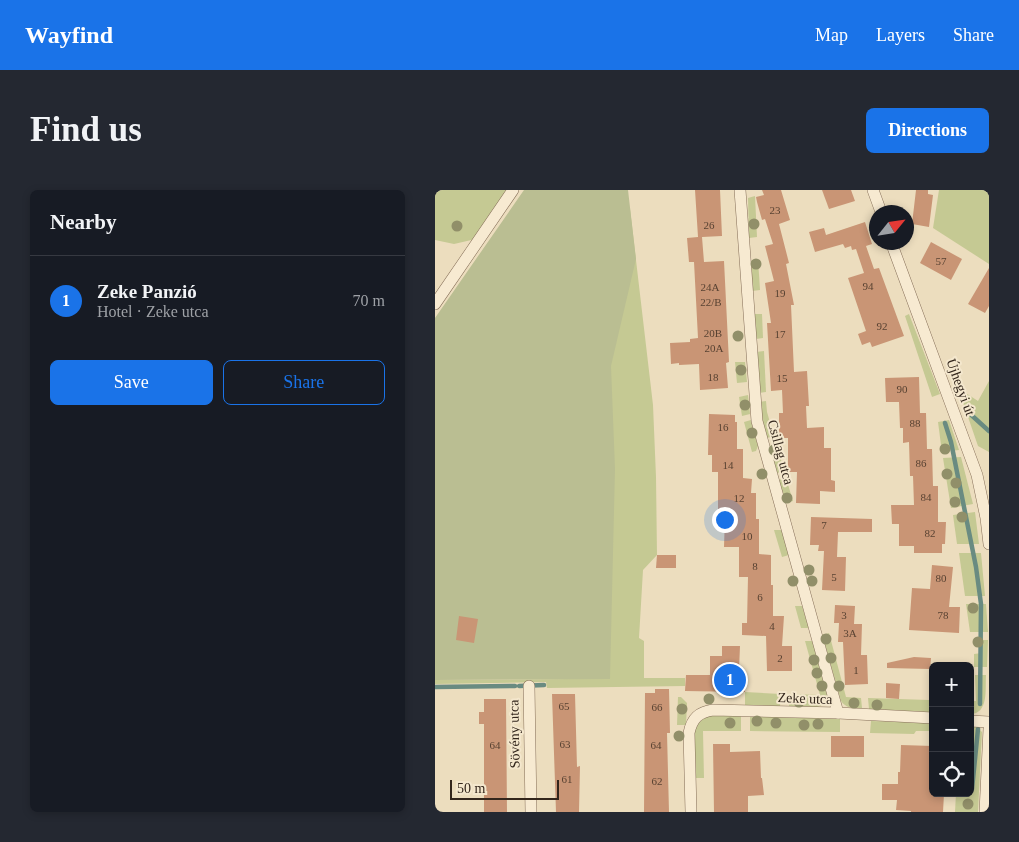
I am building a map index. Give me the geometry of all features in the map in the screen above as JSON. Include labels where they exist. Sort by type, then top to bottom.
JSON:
[{"type":"street","points":[[435,304],[513,190]]},
{"type":"street","name":"Csillag utca","points":[[740,190],[757,420],[838,713]]},
{"type":"street","points":[[873,190],[878,205]]},
{"type":"street","name":"Újhegyi út","points":[[894,250],[977,475],[989,544]]},
{"type":"street","points":[[977,475],[989,491]]},
{"type":"street","name":"Sövény utca","points":[[529,686],[531,812]]},
{"type":"street","name":"Zeke utca","points":[[691,812],[689,732],[695,718],[700,713],[713,710],[838,713],[929,718]]},
{"type":"street","points":[[974,721],[989,722]]},
{"type":"street","points":[[985,812],[989,730]]},
{"type":"green space","points":[[435,190],[513,190],[480,238],[454,244],[435,240]]},
{"type":"green space","points":[[524,190],[628,190],[636,259],[611,366],[615,469],[610,679],[435,680],[435,318]]},
{"type":"green space","points":[[939,190],[989,190],[989,264],[933,228]]},
{"type":"green space","points":[[755,196],[757,237],[749,238],[748,198]]},
{"type":"green space","points":[[630,209],[653,405],[656,477],[657,555],[643,570],[639,638],[644,641],[644,678],[685,678],[685,686],[547,688],[546,682],[435,684],[435,680],[568,679],[594,470]]},
{"type":"green space","points":[[758,259],[760,290],[752,291],[751,261]]},
{"type":"green space","points":[[754,314],[762,314],[763,338],[756,339]]},
{"type":"green space","points":[[909,314],[940,394],[932,397],[905,316]]},
{"type":"green space","points":[[764,351],[766,392],[759,393],[756,352]]},
{"type":"green space","points":[[735,362],[745,362],[747,382],[737,383]]},
{"type":"green space","points":[[989,381],[989,452],[978,446],[958,388],[978,401]]},
{"type":"green space","points":[[748,395],[750,414],[742,416],[739,397]]},
{"type":"green space","points":[[766,401],[774,436],[767,438],[759,402]]},
{"type":"green space","points":[[751,420],[758,446],[756,451],[752,452],[744,422]]},
{"type":"green space","points":[[949,420],[959,450],[951,451],[949,445],[941,445],[938,422]]},
{"type":"green space","points":[[777,445],[784,471],[777,473],[769,447]]},
{"type":"green space","points":[[961,457],[973,504],[951,508],[943,458]]},
{"type":"green space","points":[[786,478],[793,501],[785,503],[779,480]]},
{"type":"green space","points":[[975,512],[979,544],[957,544],[953,515]]},
{"type":"green space","points":[[774,530],[782,530],[789,555],[782,557]]},
{"type":"green space","points":[[959,553],[981,553],[985,596],[965,596]]},
{"type":"green space","points":[[966,604],[986,604],[988,632],[970,632]]},
{"type":"green space","points":[[795,606],[802,606],[809,628],[801,628]]},
{"type":"green space","points":[[829,633],[846,697],[861,698],[862,708],[848,707],[841,701],[822,635]]},
{"type":"green space","points":[[982,640],[988,640],[987,667],[974,667],[974,654],[982,653]]},
{"type":"green space","points":[[805,641],[813,641],[827,694],[822,705],[816,708],[789,706],[789,694],[820,695]]},
{"type":"green space","points":[[975,675],[986,675],[985,700],[980,710],[974,713],[974,701],[976,701]]},
{"type":"green space","points":[[745,692],[781,694],[780,706],[745,705]]},
{"type":"green space","points":[[678,697],[681,697],[687,703],[686,725],[677,725]]},
{"type":"green space","points":[[868,698],[929,700],[929,712],[869,709]]},
{"type":"green space","points":[[713,714],[741,715],[741,731],[703,731],[704,778],[696,778],[694,733],[701,721]]},
{"type":"green space","points":[[750,716],[840,719],[840,732],[750,731]]},
{"type":"green space","points":[[871,721],[929,723],[929,731],[916,731],[914,734],[870,733]]},
{"type":"green space","points":[[974,726],[976,726],[982,732],[978,812],[955,812],[956,797],[974,797]]},
{"type":"building","points":[[695,190],[720,190],[722,236],[702,237],[704,262],[724,261],[729,362],[726,363],[728,388],[700,390],[699,364],[671,364],[670,343],[690,342],[690,339],[698,338],[694,262],[689,262],[687,238],[698,237]]},
{"type":"building","points":[[762,190],[781,190],[790,220],[779,224],[789,263],[786,264],[794,305],[791,305],[794,372],[807,371],[809,406],[806,406],[807,428],[824,427],[824,448],[831,448],[831,480],[835,481],[835,492],[820,491],[820,504],[796,503],[797,472],[788,472],[788,438],[779,438],[779,413],[783,413],[782,390],[771,391],[767,323],[771,323],[765,283],[774,281],[765,246],[773,244],[765,219],[762,220],[757,202],[756,197],[764,195]]},
{"type":"building","points":[[822,190],[851,190],[855,201],[829,209]]},
{"type":"building","points":[[916,190],[928,190],[928,194],[933,195],[929,227],[914,224]]},
{"type":"building","points":[[865,222],[869,235],[869,245],[866,246],[874,269],[879,268],[904,336],[872,347],[870,342],[862,345],[858,334],[866,331],[848,278],[864,273],[856,249],[852,250],[851,246],[845,248],[843,244],[815,252],[809,232],[824,228],[826,235]]},
{"type":"building","points":[[931,242],[962,259],[951,280],[920,263]]},
{"type":"building","points":[[989,268],[989,306],[985,313],[968,304]]},
{"type":"building","points":[[919,377],[920,413],[926,413],[927,449],[932,449],[933,486],[938,486],[938,522],[946,522],[945,544],[942,544],[942,553],[914,553],[914,546],[899,546],[899,524],[892,524],[891,505],[914,505],[913,476],[910,476],[909,442],[903,443],[903,428],[900,428],[899,402],[886,402],[885,378]]},
{"type":"building","points":[[709,414],[735,415],[735,422],[737,422],[737,449],[743,449],[743,478],[752,479],[751,493],[756,493],[756,519],[759,519],[759,554],[771,555],[773,616],[784,616],[782,646],[792,646],[792,671],[767,671],[766,636],[742,635],[742,623],[747,623],[748,577],[739,577],[739,547],[724,547],[725,515],[718,515],[718,472],[712,472],[712,455],[708,455]]},
{"type":"building","points":[[811,517],[872,519],[872,532],[838,532],[837,557],[846,557],[845,591],[822,590],[824,551],[818,551],[819,545],[810,545]]},
{"type":"building","points":[[657,555],[676,555],[676,568],[656,568]]},
{"type":"building","points":[[932,565],[953,567],[949,607],[960,607],[959,633],[909,630],[912,588],[930,589]]},
{"type":"building","points":[[835,605],[855,606],[854,624],[862,624],[861,655],[867,655],[868,684],[845,685],[843,642],[838,642],[839,623],[834,623]]},
{"type":"building","points":[[459,616],[478,619],[474,643],[456,640]]},
{"type":"building","points":[[722,646],[740,646],[739,670],[744,670],[745,692],[685,691],[686,675],[710,675],[710,656],[722,656]]},
{"type":"building","points":[[914,657],[931,658],[929,669],[887,668],[887,663]]},
{"type":"building","points":[[886,683],[900,684],[899,699],[886,698]]},
{"type":"building","points":[[655,689],[669,689],[670,733],[667,733],[669,812],[644,812],[645,693],[655,693]]},
{"type":"building","points":[[552,694],[575,694],[577,767],[580,766],[579,812],[556,812]]},
{"type":"building","points":[[484,699],[506,699],[507,812],[484,812],[484,724],[479,724],[479,712],[484,712]]},
{"type":"building","points":[[831,736],[864,736],[864,757],[831,757]]},
{"type":"building","points":[[713,744],[730,744],[730,752],[760,751],[764,795],[748,796],[748,812],[714,812]]},
{"type":"building","points":[[901,745],[929,746],[929,797],[944,797],[943,812],[896,810],[897,800],[882,800],[882,784],[898,784],[898,772],[900,772]]},
{"type":"waterway","points":[[968,412],[989,431]]},
{"type":"waterway","points":[[945,423],[951,442],[976,567],[981,604],[980,704]]},
{"type":"waterway","points":[[519,686],[544,685]]},
{"type":"waterway","points":[[435,687],[515,686]]},
{"type":"waterway","points":[[974,769],[978,729]]},
{"type":"place","name":"Zeke Panzió","points":[[730,680]]}]
